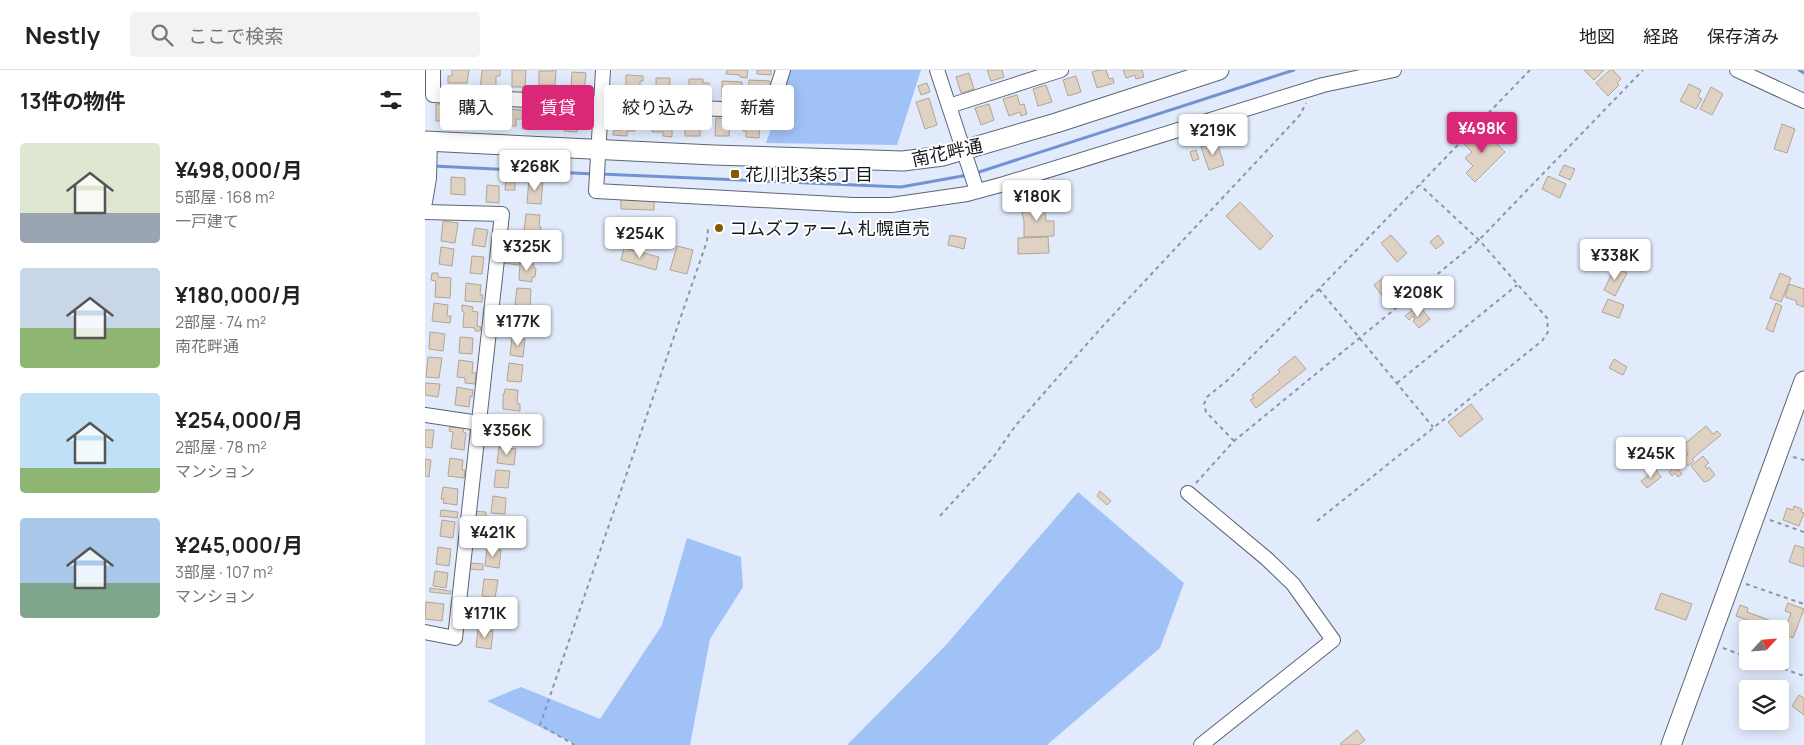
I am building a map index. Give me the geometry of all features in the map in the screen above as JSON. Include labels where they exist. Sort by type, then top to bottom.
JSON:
[{"type":"street","points":[[433,70],[433,95],[770,111],[783,70]]},
{"type":"street","points":[[603,70],[596,191],[855,205],[891,205],[975,186],[1314,88],[1394,70]]},
{"type":"street","points":[[937,70],[975,186]]},
{"type":"street","points":[[949,106],[1061,70]]},
{"type":"street","name":"南花畔通","points":[[428,146],[598,156],[903,161],[943,156],[966,158],[1056,123],[1219,70]]},
{"type":"street","points":[[1737,70],[1804,101]]},
{"type":"street","points":[[425,202],[429,178],[428,146]]},
{"type":"street","points":[[425,212],[502,214],[455,638],[425,632]]},
{"type":"street","points":[[1671,745],[1804,381]]},
{"type":"street","points":[[425,416],[479,423]]},
{"type":"street","points":[[1188,493],[1267,559],[1293,584],[1333,640],[1201,745]]},
{"type":"path","points":[[1234,441],[1205,412],[1204,404],[1207,397],[1229,379],[1319,289],[1530,70]]},
{"type":"path","points":[[1188,493],[1234,441],[1479,240],[1643,70]]},
{"type":"path","points":[[940,516],[992,459],[1016,425],[1101,328],[1300,115],[1314,88]]},
{"type":"path","points":[[1317,521],[1542,341],[1548,332],[1547,318],[1479,240],[1420,185]]},
{"type":"path","points":[[575,745],[540,725],[707,241],[708,229]]},
{"type":"path","points":[[1397,383],[1518,285]]},
{"type":"path","points":[[1319,289],[1433,427]]},
{"type":"path","points":[[1756,516],[1804,532]]},
{"type":"path","points":[[1732,579],[1804,604]]},
{"type":"path","points":[[1709,643],[1739,654]]},
{"type":"path","points":[[1787,670],[1804,676]]},
{"type":"shaded area","points":[[791,70],[921,70],[897,145],[766,143],[770,130],[794,130],[794,85],[786,85]]},
{"type":"shaded area","points":[[1078,492],[1184,583],[1160,648],[1047,745],[847,745],[946,645]]},
{"type":"shaded area","points":[[687,538],[741,557],[743,587],[710,639],[690,745],[577,745],[487,701],[521,687],[600,719],[662,625]]},
{"type":"building","points":[[452,70],[469,70],[467,83],[448,83],[448,76],[452,76]]},
{"type":"building","points":[[482,70],[500,70],[500,76],[496,76],[496,85],[480,85]]},
{"type":"building","points":[[512,70],[526,70],[525,85],[522,85],[522,87],[512,87]]},
{"type":"building","points":[[556,70],[555,85],[539,85],[539,71]]},
{"type":"building","points":[[727,70],[748,70],[747,78],[740,77],[740,75],[726,74]]},
{"type":"building","points":[[757,70],[771,70],[771,75],[757,74]]},
{"type":"building","points":[[987,70],[1002,70],[1004,77],[991,81]]},
{"type":"building","points":[[1106,70],[1109,79],[1113,78],[1114,83],[1097,88],[1092,72]]},
{"type":"building","points":[[1123,70],[1142,70],[1144,77],[1136,79],[1135,75],[1126,78]]},
{"type":"building","points":[[1584,70],[1604,70],[1594,80]]},
{"type":"building","points":[[1610,70],[1613,70],[1621,79],[1617,83],[1619,85],[1608,96],[1596,83]]},
{"type":"building","points":[[572,72],[586,73],[585,85],[571,85]]},
{"type":"building","points":[[969,73],[974,89],[961,93],[956,77]]},
{"type":"building","points":[[626,75],[643,76],[643,81],[640,81],[640,85],[626,85]]},
{"type":"building","points":[[1076,76],[1081,92],[1068,96],[1063,80]]},
{"type":"building","points":[[656,78],[670,78],[670,85],[656,85]]},
{"type":"building","points":[[689,79],[703,79],[703,83],[709,83],[709,85],[689,85]]},
{"type":"building","points":[[749,80],[770,81],[770,85],[749,85]]},
{"type":"building","points":[[722,81],[742,82],[742,85],[722,85]]},
{"type":"building","points":[[927,83],[930,92],[921,95],[918,86]]},
{"type":"building","points":[[1689,84],[1701,90],[1698,97],[1702,99],[1696,109],[1680,101]]},
{"type":"building","points":[[1046,85],[1052,102],[1038,106],[1033,89]]},
{"type":"building","points":[[1711,87],[1723,94],[1712,115],[1700,109]]},
{"type":"building","points":[[1017,95],[1020,105],[1024,104],[1027,114],[1021,116],[1020,112],[1009,116],[1003,99]]},
{"type":"building","points":[[929,98],[937,125],[925,129],[916,102]]},
{"type":"building","points":[[436,104],[440,104],[440,121],[436,121]]},
{"type":"building","points":[[989,104],[994,120],[981,125],[975,108]]},
{"type":"building","points":[[512,109],[522,110],[522,119],[516,119],[516,126],[512,126]]},
{"type":"building","points":[[716,118],[722,118],[722,130],[729,130],[729,136],[715,136]]},
{"type":"building","points":[[1782,124],[1795,129],[1787,153],[1774,149]]},
{"type":"building","points":[[1481,128],[1505,152],[1475,182],[1466,173],[1473,166],[1465,158],[1472,152],[1464,144]]},
{"type":"building","points":[[577,130],[577,132],[564,131]]},
{"type":"building","points":[[614,130],[635,130],[627,131],[627,136],[613,135]]},
{"type":"building","points":[[652,130],[672,130],[672,137],[663,136],[663,132],[652,132]]},
{"type":"building","points":[[685,130],[700,130],[700,136],[685,136]]},
{"type":"building","points":[[759,130],[759,138],[746,137],[746,131],[743,131]]},
{"type":"building","points":[[1217,142],[1224,165],[1209,170],[1201,147]]},
{"type":"building","points":[[1196,150],[1199,159],[1193,161],[1190,152]]},
{"type":"building","points":[[1564,165],[1575,169],[1570,180],[1559,175]]},
{"type":"building","points":[[1548,176],[1566,184],[1560,198],[1542,189]]},
{"type":"building","points":[[451,177],[465,178],[465,195],[451,194]]},
{"type":"building","points":[[506,178],[515,179],[515,190],[505,190]]},
{"type":"building","points":[[529,179],[543,180],[541,204],[527,203]]},
{"type":"building","points":[[1037,183],[1040,191],[1028,194],[1025,186]]},
{"type":"building","points":[[487,185],[499,186],[499,203],[486,202]]},
{"type":"building","points":[[621,199],[654,200],[654,210],[621,209]]},
{"type":"building","points":[[1240,202],[1273,236],[1260,250],[1226,216]]},
{"type":"building","points":[[1044,203],[1046,221],[1054,221],[1054,236],[1024,237],[1024,221],[1021,208],[1028,207],[1028,204]]},
{"type":"building","points":[[526,214],[540,215],[540,233],[524,231]]},
{"type":"building","points":[[443,221],[458,223],[455,243],[441,241]]},
{"type":"building","points":[[475,228],[488,230],[485,247],[472,245]]},
{"type":"building","points":[[950,235],[966,238],[964,249],[948,245]]},
{"type":"building","points":[[1391,235],[1407,253],[1397,262],[1381,243]]},
{"type":"building","points":[[1438,235],[1444,243],[1436,249],[1430,242]]},
{"type":"building","points":[[1048,237],[1049,253],[1018,254],[1018,238]]},
{"type":"building","points":[[523,239],[537,240],[536,244],[539,244],[535,257],[522,256]]},
{"type":"building","points":[[677,246],[693,250],[687,274],[670,270]]},
{"type":"building","points":[[441,247],[454,249],[452,266],[439,264]]},
{"type":"building","points":[[624,248],[659,257],[656,270],[621,260]]},
{"type":"building","points":[[472,256],[484,257],[482,274],[470,273]]},
{"type":"building","points":[[504,257],[520,259],[519,265],[503,263]]},
{"type":"building","points":[[520,263],[534,264],[533,268],[536,268],[535,277],[532,277],[532,282],[519,280]]},
{"type":"building","points":[[1612,266],[1627,273],[1615,296],[1604,290],[1612,273],[1609,272]]},
{"type":"building","points":[[432,273],[438,273],[438,277],[451,278],[450,298],[435,297],[436,281],[431,280]]},
{"type":"building","points":[[1780,273],[1791,278],[1781,302],[1770,298]]},
{"type":"building","points":[[1384,277],[1395,291],[1385,299],[1374,285]]},
{"type":"building","points":[[466,283],[481,285],[480,295],[483,295],[482,302],[465,301]]},
{"type":"building","points":[[1789,284],[1804,289],[1804,307],[1796,304],[1797,301],[1785,297]]},
{"type":"building","points":[[517,288],[531,289],[530,307],[515,305]]},
{"type":"building","points":[[1608,299],[1624,305],[1619,318],[1602,312]]},
{"type":"building","points":[[434,303],[448,305],[447,316],[451,316],[450,323],[432,321]]},
{"type":"building","points":[[1776,303],[1782,306],[1773,332],[1766,329]]},
{"type":"building","points":[[462,305],[473,307],[472,311],[478,312],[477,326],[481,327],[480,331],[475,331],[475,328],[463,327],[464,312],[462,311]]},
{"type":"building","points":[[1414,309],[1417,313],[1422,309],[1430,319],[1419,328],[1413,321],[1415,319],[1413,316],[1409,320],[1405,316]]},
{"type":"building","points":[[514,313],[528,315],[526,332],[512,330]]},
{"type":"building","points":[[430,332],[445,334],[443,351],[429,349]]},
{"type":"building","points":[[460,337],[473,338],[472,354],[459,353]]},
{"type":"building","points":[[512,338],[525,339],[523,357],[510,355]]},
{"type":"building","points":[[1295,356],[1306,369],[1256,408],[1250,400],[1254,398],[1252,395],[1280,372],[1278,370]]},
{"type":"building","points":[[428,357],[442,358],[439,378],[426,377]]},
{"type":"building","points":[[1614,359],[1627,367],[1623,375],[1609,368]]},
{"type":"building","points":[[459,360],[473,362],[472,373],[476,373],[475,384],[465,383],[465,378],[457,377]]},
{"type":"building","points":[[509,363],[523,365],[521,382],[507,381]]},
{"type":"building","points":[[425,383],[440,384],[438,397],[425,395]]},
{"type":"building","points":[[457,387],[473,390],[472,397],[470,396],[469,407],[455,405]]},
{"type":"building","points":[[505,389],[518,390],[517,403],[520,404],[520,411],[503,409]]},
{"type":"building","points":[[1471,404],[1483,419],[1460,437],[1448,422]]},
{"type":"building","points":[[503,416],[517,418],[515,435],[501,433]]},
{"type":"building","points":[[1706,426],[1713,434],[1717,431],[1721,435],[1692,459],[1694,461],[1688,466],[1682,460],[1688,454],[1682,446]]},
{"type":"building","points":[[450,427],[464,428],[463,432],[466,433],[464,450],[451,448],[453,432],[449,431]]},
{"type":"building","points":[[425,430],[434,430],[432,448],[425,447]]},
{"type":"building","points":[[499,447],[516,449],[514,465],[497,463]]},
{"type":"building","points":[[1640,449],[1644,454],[1636,460],[1632,455]]},
{"type":"building","points":[[1703,456],[1709,463],[1705,466],[1707,469],[1709,467],[1715,475],[1704,482],[1691,466]]},
{"type":"building","points":[[450,458],[463,460],[462,470],[465,470],[464,478],[448,476]]},
{"type":"building","points":[[425,459],[431,460],[429,477],[425,476]]},
{"type":"building","points":[[1675,466],[1682,474],[1678,477],[1675,473],[1672,476],[1669,472]]},
{"type":"building","points":[[496,470],[510,471],[508,488],[494,487]]},
{"type":"building","points":[[1656,470],[1661,477],[1647,488],[1641,481]]},
{"type":"building","points":[[443,487],[458,489],[457,505],[443,503],[444,499],[441,499]]},
{"type":"building","points":[[1100,491],[1111,501],[1107,505],[1097,496]]},
{"type":"building","points":[[493,496],[506,498],[505,514],[491,513]]},
{"type":"building","points":[[1794,506],[1802,509],[1801,512],[1804,513],[1799,526],[1783,520],[1787,508],[1793,510]]},
{"type":"building","points":[[441,510],[458,512],[457,518],[440,516]]},
{"type":"building","points":[[474,511],[486,512],[486,518],[473,518]]},
{"type":"building","points":[[442,520],[455,522],[453,538],[440,536]]},
{"type":"building","points":[[490,523],[503,524],[501,541],[488,539]]},
{"type":"building","points":[[471,533],[485,534],[484,542],[470,541]]},
{"type":"building","points":[[1795,545],[1804,548],[1804,567],[1789,562]]},
{"type":"building","points":[[438,547],[451,549],[449,566],[436,564]]},
{"type":"building","points":[[487,549],[501,550],[499,568],[485,566]]},
{"type":"building","points":[[470,563],[483,564],[483,570],[469,569]]},
{"type":"building","points":[[435,571],[448,573],[446,588],[433,586]]},
{"type":"building","points":[[484,579],[498,580],[495,598],[482,596]]},
{"type":"building","points":[[430,588],[451,591],[450,594],[430,592]]},
{"type":"building","points":[[1661,593],[1692,604],[1686,620],[1655,609]]},
{"type":"building","points":[[426,602],[444,604],[442,621],[425,619]]},
{"type":"building","points":[[481,603],[495,604],[493,622],[479,621]]},
{"type":"building","points":[[1788,603],[1804,609],[1793,638],[1789,636],[1788,620],[1791,613],[1785,611]]},
{"type":"building","points":[[1740,605],[1748,608],[1747,612],[1769,620],[1747,620],[1736,616]]},
{"type":"building","points":[[478,630],[493,631],[491,649],[476,647]]},
{"type":"building","points":[[1799,695],[1804,698],[1804,715],[1792,706]]},
{"type":"building","points":[[1357,730],[1365,740],[1359,745],[1340,744]]},
{"type":"waterway","points":[[976,173],[1294,70]]},
{"type":"waterway","points":[[1799,70],[1804,73]]},
{"type":"waterway","points":[[433,166],[594,174]]},
{"type":"waterway","points":[[600,174],[901,187],[968,175]]},
{"type":"place","name":"花川北3条5丁目","points":[[735,174]]},
{"type":"place","name":"コムズファーム 札幌直売","points":[[719,228]]}]
